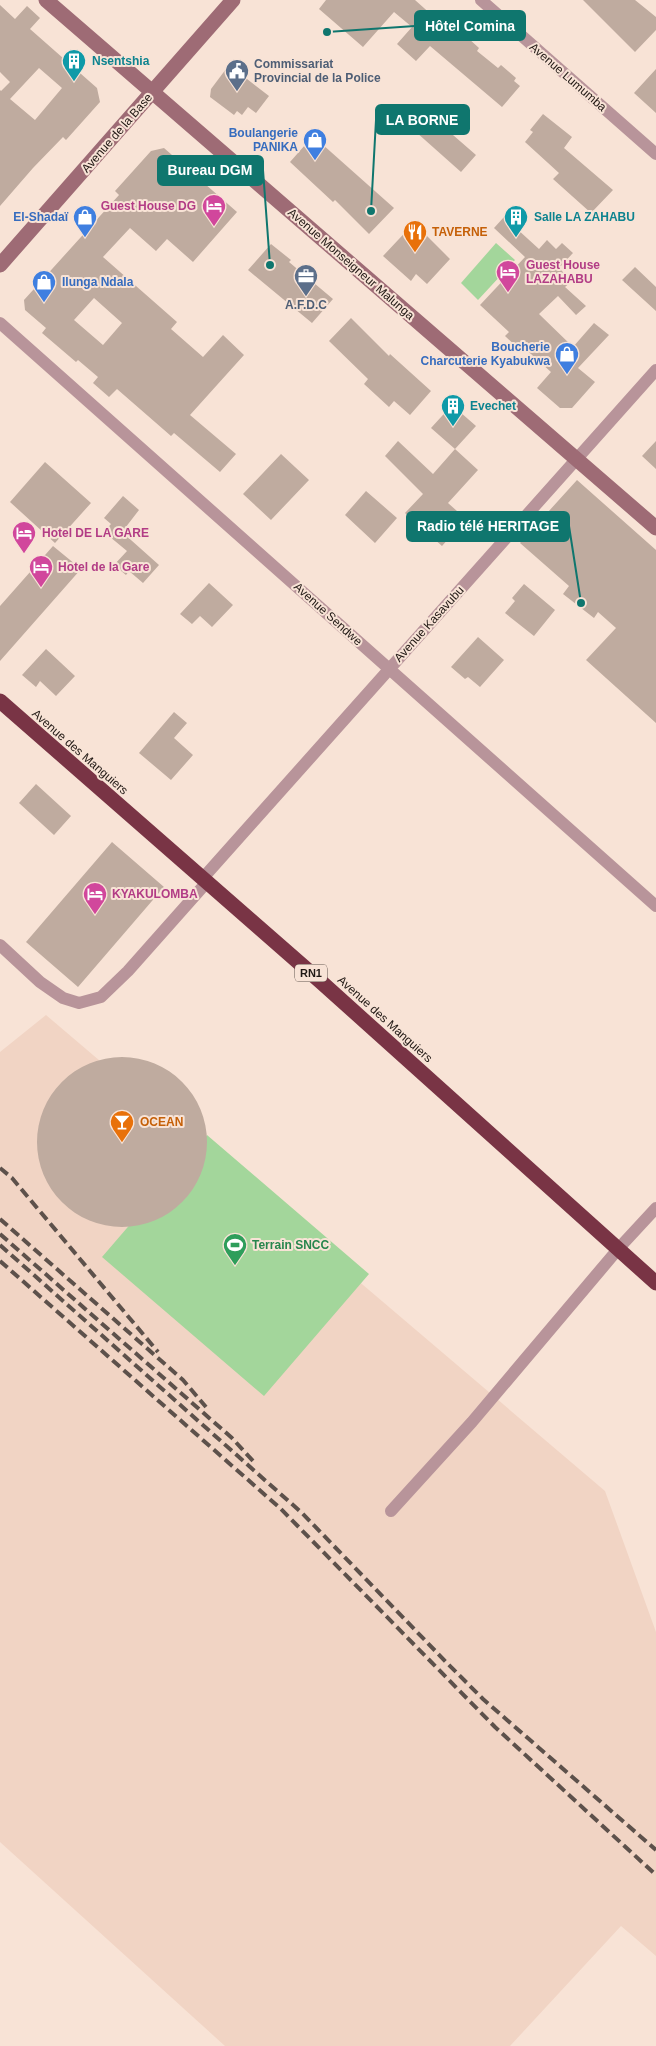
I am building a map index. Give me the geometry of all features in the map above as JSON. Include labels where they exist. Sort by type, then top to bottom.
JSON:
[{"type":"highway","name":"Avenue des Manguiers","points":[[0,702],[205,880],[656,1283]]},
{"type":"street","name":"Avenue Monseigneur Malunga","points":[[46,0],[656,528]]},
{"type":"street","name":"Avenue de la Base","points":[[0,265],[233,0]]},
{"type":"street","name":"Avenue Lumumba","points":[[481,0],[656,154]]},
{"type":"street","name":"Avenue Sendwe","points":[[0,323],[656,906]]},
{"type":"street","name":"Avenue Kasavubu","points":[[0,946],[40,982],[63,998],[78,1004],[101,997],[128,971],[389,669],[656,370]]},
{"type":"street","points":[[391,1511],[472,1422],[619,1248],[656,1208]]},
{"type":"shaded area","points":[[46,1015],[605,1491],[656,1632],[656,1956],[621,1926],[510,2046],[225,2046],[0,1842],[0,1052]]},
{"type":"green space","points":[[496,243],[515,260],[478,300],[461,283]]},
{"type":"green space","name":"Terrain SNCC","points":[[207,1135],[369,1274],[264,1396],[102,1257]]},
{"type":"building","points":[[326,0],[415,0],[452,33],[457,28],[479,48],[477,51],[498,68],[501,65],[516,78],[514,81],[520,86],[502,107],[430,46],[416,61],[397,44],[412,27],[394,12],[363,47],[319,9]]},
{"type":"building","points":[[583,0],[635,0],[656,17],[656,30],[635,52]]},
{"type":"building","points":[[0,5],[15,19],[27,6],[40,18],[30,29],[97,88],[100,102],[66,140],[63,137],[33,168],[0,206],[0,90],[10,82],[0,72]],"holes":[[[39,68],[62,88],[35,120],[10,99]]]},
{"type":"building","name":"Commissariat Provincial de la Police","points":[[229,65],[269,96],[256,113],[248,107],[242,115],[237,111],[234,115],[210,97],[211,89]]},
{"type":"building","points":[[656,69],[656,113],[634,93]]},
{"type":"building","points":[[543,114],[572,137],[564,148],[613,190],[591,213],[553,179],[559,173],[525,142],[533,132],[530,130]]},
{"type":"building","points":[[430,115],[476,155],[461,172],[416,132]]},
{"type":"building","points":[[313,136],[394,208],[369,234],[335,200],[333,202],[290,162]]},
{"type":"building","points":[[164,148],[237,212],[193,262],[167,239],[156,251],[130,228],[103,257],[177,322],[171,329],[203,357],[223,335],[244,355],[190,415],[236,454],[220,472],[174,433],[171,436],[117,389],[109,397],[93,383],[98,377],[78,360],[76,362],[42,333],[46,328],[25,310],[24,300],[119,195],[115,191],[151,151]],"holes":[[[94,298],[122,323],[103,345],[74,320]]]},
{"type":"building","points":[[504,217],[539,249],[547,240],[556,249],[562,243],[573,253],[559,268],[572,281],[565,287],[586,306],[576,315],[558,296],[539,314],[573,347],[594,323],[609,335],[578,368],[595,382],[572,408],[560,408],[537,388],[551,372],[522,346],[519,349],[505,336],[509,332],[480,305],[525,257],[494,228]]},
{"type":"building","name":"TAVERNE","points":[[414,223],[450,259],[427,284],[416,274],[411,281],[383,256]]},
{"type":"building","points":[[271,244],[291,260],[289,262],[333,299],[312,323],[248,270]]},
{"type":"building","points":[[635,267],[656,287],[656,311],[622,280]]},
{"type":"building","points":[[351,318],[389,356],[390,354],[431,391],[410,415],[394,401],[389,407],[364,384],[368,379],[329,341]]},
{"type":"building","name":"Evechet","points":[[452,405],[476,426],[455,449],[431,428]]},
{"type":"building","points":[[398,441],[433,474],[455,449],[478,470],[448,503],[466,519],[442,546],[405,513],[423,494],[385,456]]},
{"type":"building","points":[[656,441],[656,469],[642,456]]},
{"type":"building","points":[[281,454],[309,480],[271,520],[243,494]]},
{"type":"building","name":"Hotel de la Gare","points":[[45,462],[91,503],[55,543],[10,502]]},
{"type":"building","points":[[577,480],[656,550],[656,723],[586,660],[616,628],[598,612],[594,618],[563,594],[569,586],[520,543]]},
{"type":"building","points":[[366,491],[397,518],[375,543],[345,515]]},
{"type":"building","points":[[123,496],[139,510],[122,532],[159,565],[143,583],[129,571],[126,575],[114,565],[127,551],[104,532],[111,524],[104,518]]},
{"type":"building","name":"Hotel de la Gare","points":[[53,546],[81,569],[0,661],[0,606]]},
{"type":"building","points":[[209,583],[233,605],[212,627],[200,616],[192,624],[180,614]]},
{"type":"building","points":[[524,584],[555,610],[534,636],[505,613],[515,601],[512,598]]},
{"type":"building","points":[[478,637],[504,660],[480,687],[468,677],[465,679],[451,667]]},
{"type":"building","points":[[46,649],[75,676],[56,696],[40,681],[36,687],[22,675]]},
{"type":"building","points":[[174,712],[187,723],[174,738],[193,755],[171,780],[139,753]]},
{"type":"building","points":[[36,784],[71,816],[54,835],[19,803]]},
{"type":"building","name":"KYAKULOMBA","points":[[112,842],[164,887],[78,987],[26,942]]},
{"type":"building","name":"OCEAN","points":[[122,1057],[147,1061],[162,1067],[176,1076],[188,1088],[197,1102],[203,1117],[207,1142],[203,1167],[197,1182],[188,1196],[176,1208],[162,1217],[147,1223],[122,1227],[97,1223],[82,1217],[68,1208],[56,1196],[47,1182],[41,1167],[37,1142],[41,1117],[47,1102],[56,1088],[68,1076],[82,1067],[97,1061]]},
{"type":"railway","points":[[0,1168],[12,1178],[158,1352]]},
{"type":"railway","points":[[0,1219],[183,1380],[206,1407]]},
{"type":"railway","points":[[0,1234],[232,1438],[253,1461]]},
{"type":"railway","points":[[0,1245],[302,1513],[483,1699],[656,1850]]},
{"type":"railway","points":[[0,1261],[281,1509],[495,1727],[656,1875]]},
{"type":"place","name":"Hôtel Comina","points":[[327,32]]},
{"type":"place","name":"Nsentshia","points":[[74,82]]},
{"type":"place","name":"Commissariat Provincial de la Police","points":[[237,92]]},
{"type":"place","name":"Boulangerie PANIKA","points":[[315,161]]},
{"type":"place","name":"LA BORNE","points":[[371,211]]},
{"type":"place","name":"Guest House DG","points":[[214,227]]},
{"type":"place","name":"El-Shadaï","points":[[85,238]]},
{"type":"place","name":"Salle LA ZAHABU","points":[[516,238]]},
{"type":"place","name":"TAVERNE","points":[[415,253]]},
{"type":"place","name":"Bureau DGM","points":[[270,265]]},
{"type":"place","name":"Guest House LAZAHABU","points":[[508,293]]},
{"type":"place","name":"A.F.D.C","points":[[306,297]]},
{"type":"place","name":"Ilunga Ndala","points":[[44,303]]},
{"type":"place","name":"Boucherie Charcuterie Kyabukwa","points":[[567,375]]},
{"type":"place","name":"Evechet","points":[[453,427]]},
{"type":"place","name":"Hotel DE LA GARE","points":[[24,554]]},
{"type":"place","name":"Hotel de la Gare","points":[[41,588]]},
{"type":"place","name":"Radio télé HERITAGE","points":[[581,603]]},
{"type":"place","name":"KYAKULOMBA","points":[[95,915]]},
{"type":"place","name":"OCEAN","points":[[122,1143]]},
{"type":"place","name":"Terrain SNCC","points":[[235,1266]]}]
